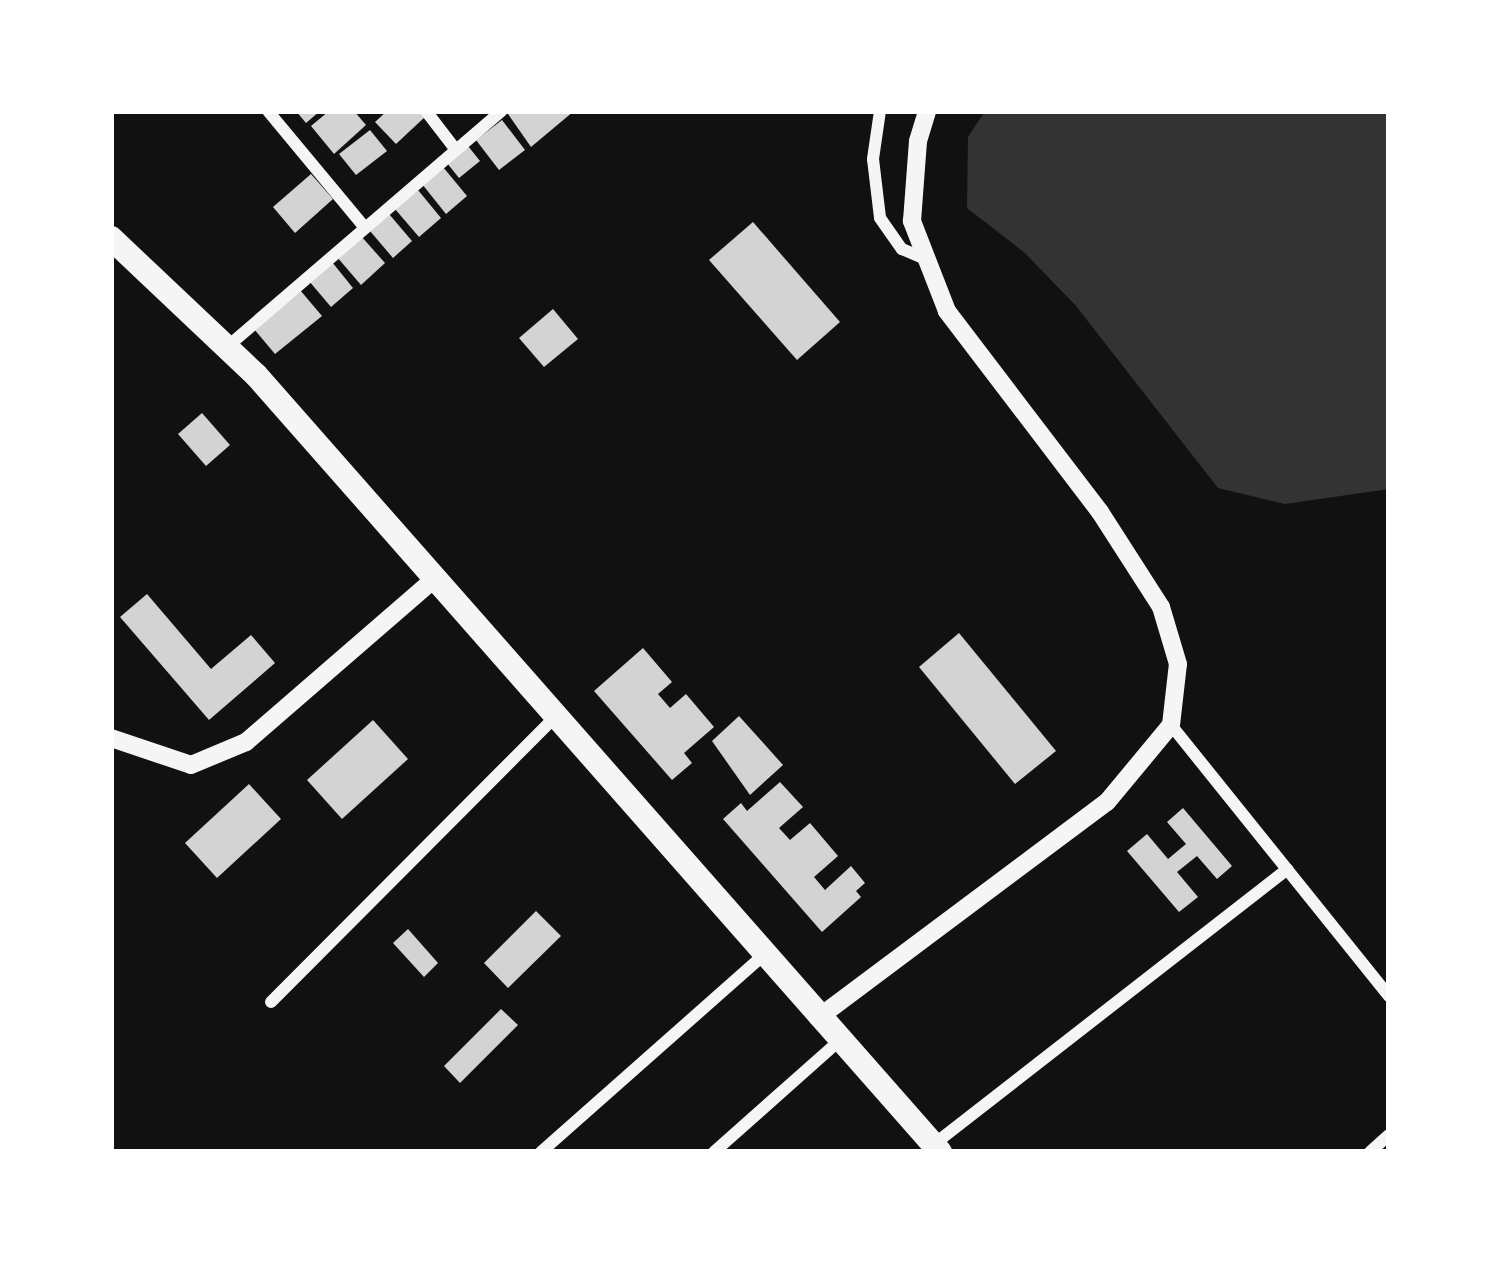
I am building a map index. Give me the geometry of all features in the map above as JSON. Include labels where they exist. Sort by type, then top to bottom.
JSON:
[{"type":"main road","points":[[111,238],[226,347],[937,1148]]},
{"type":"street","points":[[268,111],[365,228]]},
{"type":"street","points":[[426,111],[456,150]]},
{"type":"street","points":[[226,347],[502,111]]},
{"type":"street","points":[[880,111],[873,159],[880,218],[902,249],[927,260]]},
{"type":"street","points":[[818,1018],[1107,802],[1171,725],[1178,664],[1161,607],[1100,512],[947,311],[912,220],[918,141],[927,111]]},
{"type":"street","points":[[111,738],[191,765],[246,742],[434,579]]},
{"type":"street","points":[[272,1002],[555,717]]},
{"type":"street","points":[[1171,725],[1389,996]]},
{"type":"street","points":[[937,1148],[1287,868]]},
{"type":"street","points":[[542,1152],[764,955]]},
{"type":"street","points":[[714,1152],[839,1041]]},
{"type":"street","points":[[1370,1152],[1389,1136]]},
{"type":"shaded area","points":[[985,111],[1389,111],[1389,489],[1285,504],[1218,488],[1076,306],[1025,253],[967,208],[968,137]]},
{"type":"building","points":[[296,111],[320,111],[306,123]]},
{"type":"building","points":[[329,111],[354,111],[366,125],[334,154],[311,126]]},
{"type":"building","points":[[387,111],[427,115],[396,144],[375,122]]},
{"type":"building","points":[[506,111],[574,111],[531,147]]},
{"type":"building","points":[[502,120],[525,150],[499,170],[476,140]]},
{"type":"building","points":[[370,130],[387,151],[356,175],[339,154]]},
{"type":"building","points":[[468,146],[480,161],[459,178],[447,163]]},
{"type":"building","points":[[443,167],[467,196],[446,214],[422,184]]},
{"type":"building","points":[[311,174],[333,199],[295,233],[273,207]]},
{"type":"building","points":[[418,190],[441,218],[419,237],[395,209]]},
{"type":"building","points":[[389,214],[412,241],[393,258],[370,231]]},
{"type":"building","points":[[753,222],[840,322],[797,360],[709,260]]},
{"type":"building","points":[[361,236],[385,263],[361,285],[337,257]]},
{"type":"building","points":[[332,262],[353,288],[331,307],[309,281]]},
{"type":"building","points":[[300,290],[322,316],[275,354],[254,329]]},
{"type":"building","points":[[553,309],[578,339],[544,367],[519,338]]},
{"type":"building","points":[[202,413],[230,445],[206,466],[178,434]]},
{"type":"building","points":[[147,594],[211,669],[251,635],[275,663],[209,720],[120,617]]},
{"type":"building","points":[[959,633],[1056,751],[1015,784],[919,667]]},
{"type":"building","points":[[643,648],[672,682],[658,694],[670,708],[686,694],[714,727],[684,753],[692,763],[672,780],[594,691]]},
{"type":"building","points":[[739,716],[783,765],[750,795],[712,741]]},
{"type":"building","points":[[373,720],[408,759],[342,819],[307,780]]},
{"type":"building","points":[[780,782],[803,807],[779,828],[790,840],[810,823],[838,856],[814,877],[825,890],[851,866],[865,883],[856,891],[861,897],[822,932],[723,819],[741,803],[747,811]]},
{"type":"building","points":[[249,784],[281,819],[217,878],[185,843]]},
{"type":"building","points":[[1183,808],[1232,866],[1217,879],[1197,856],[1177,872],[1198,897],[1179,912],[1127,851],[1147,834],[1168,859],[1186,844],[1167,822]]},
{"type":"building","points":[[536,911],[561,936],[508,988],[484,963]]},
{"type":"building","points":[[408,929],[438,963],[424,977],[393,943]]},
{"type":"building","points":[[501,1009],[518,1025],[460,1083],[444,1066]]}]
